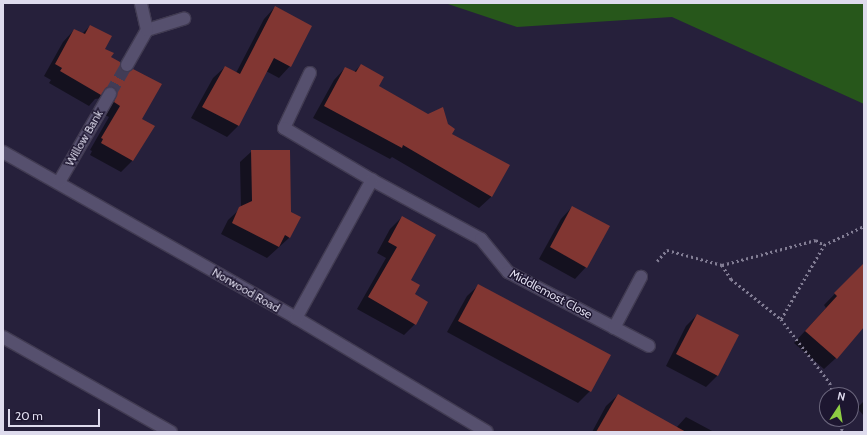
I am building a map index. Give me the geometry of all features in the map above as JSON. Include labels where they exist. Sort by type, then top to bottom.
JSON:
[{"type":"street","points":[[127,65],[147,30],[141,3]]},
{"type":"street","points":[[147,30],[184,19]]},
{"type":"street","name":"Middlemost Close","points":[[310,73],[284,128],[372,180],[481,240],[508,272],[649,346]]},
{"type":"street","name":"Willow Bank","points":[[59,182],[110,94]]},
{"type":"street","name":"Norwood Road","points":[[3,152],[59,182],[296,318],[487,432]]},
{"type":"street","points":[[296,318],[372,180]]},
{"type":"street","points":[[614,328],[641,277]]},
{"type":"street","points":[[3,337],[171,432]]},
{"type":"path","points":[[781,319],[824,245],[864,226]]},
{"type":"path","points":[[641,277],[667,250],[722,265],[816,240],[824,245]]},
{"type":"path","points":[[722,265],[731,279],[781,319],[830,383],[831,387]]},
{"type":"green space","points":[[445,3],[864,3],[864,104],[672,17],[517,27]]},
{"type":"building","points":[[275,6],[312,26],[291,67],[274,58],[239,126],[202,107],[225,66],[240,74]]},
{"type":"building","points":[[90,25],[112,36],[105,49],[114,53],[111,57],[120,62],[120,68],[123,71],[127,72],[133,69],[162,84],[142,119],[155,126],[133,161],[101,143],[103,139],[101,138],[120,106],[114,102],[117,94],[116,90],[107,87],[101,95],[60,71],[62,68],[55,64],[74,29],[85,34]]},
{"type":"building","points":[[361,64],[384,77],[379,86],[428,114],[443,107],[448,124],[455,129],[452,134],[510,165],[492,197],[403,145],[402,148],[324,106],[345,67],[356,72]]},
{"type":"building","points":[[251,150],[290,150],[291,212],[301,217],[290,238],[285,235],[279,247],[232,223],[239,207],[252,201]]},
{"type":"building","points":[[572,206],[610,226],[587,268],[550,247]]},
{"type":"building","points":[[402,216],[436,235],[411,280],[420,285],[415,294],[428,302],[416,325],[368,297],[397,247],[388,242]]},
{"type":"building","points":[[864,263],[864,327],[837,359],[805,331],[837,296],[834,293]]},
{"type":"building","points":[[478,284],[611,355],[591,392],[458,321]]},
{"type":"building","points":[[697,314],[739,335],[718,376],[676,354]]},
{"type":"building","points":[[618,394],[686,432],[596,432]]},
{"type":"tunnel","points":[[110,94],[127,65]]}]
